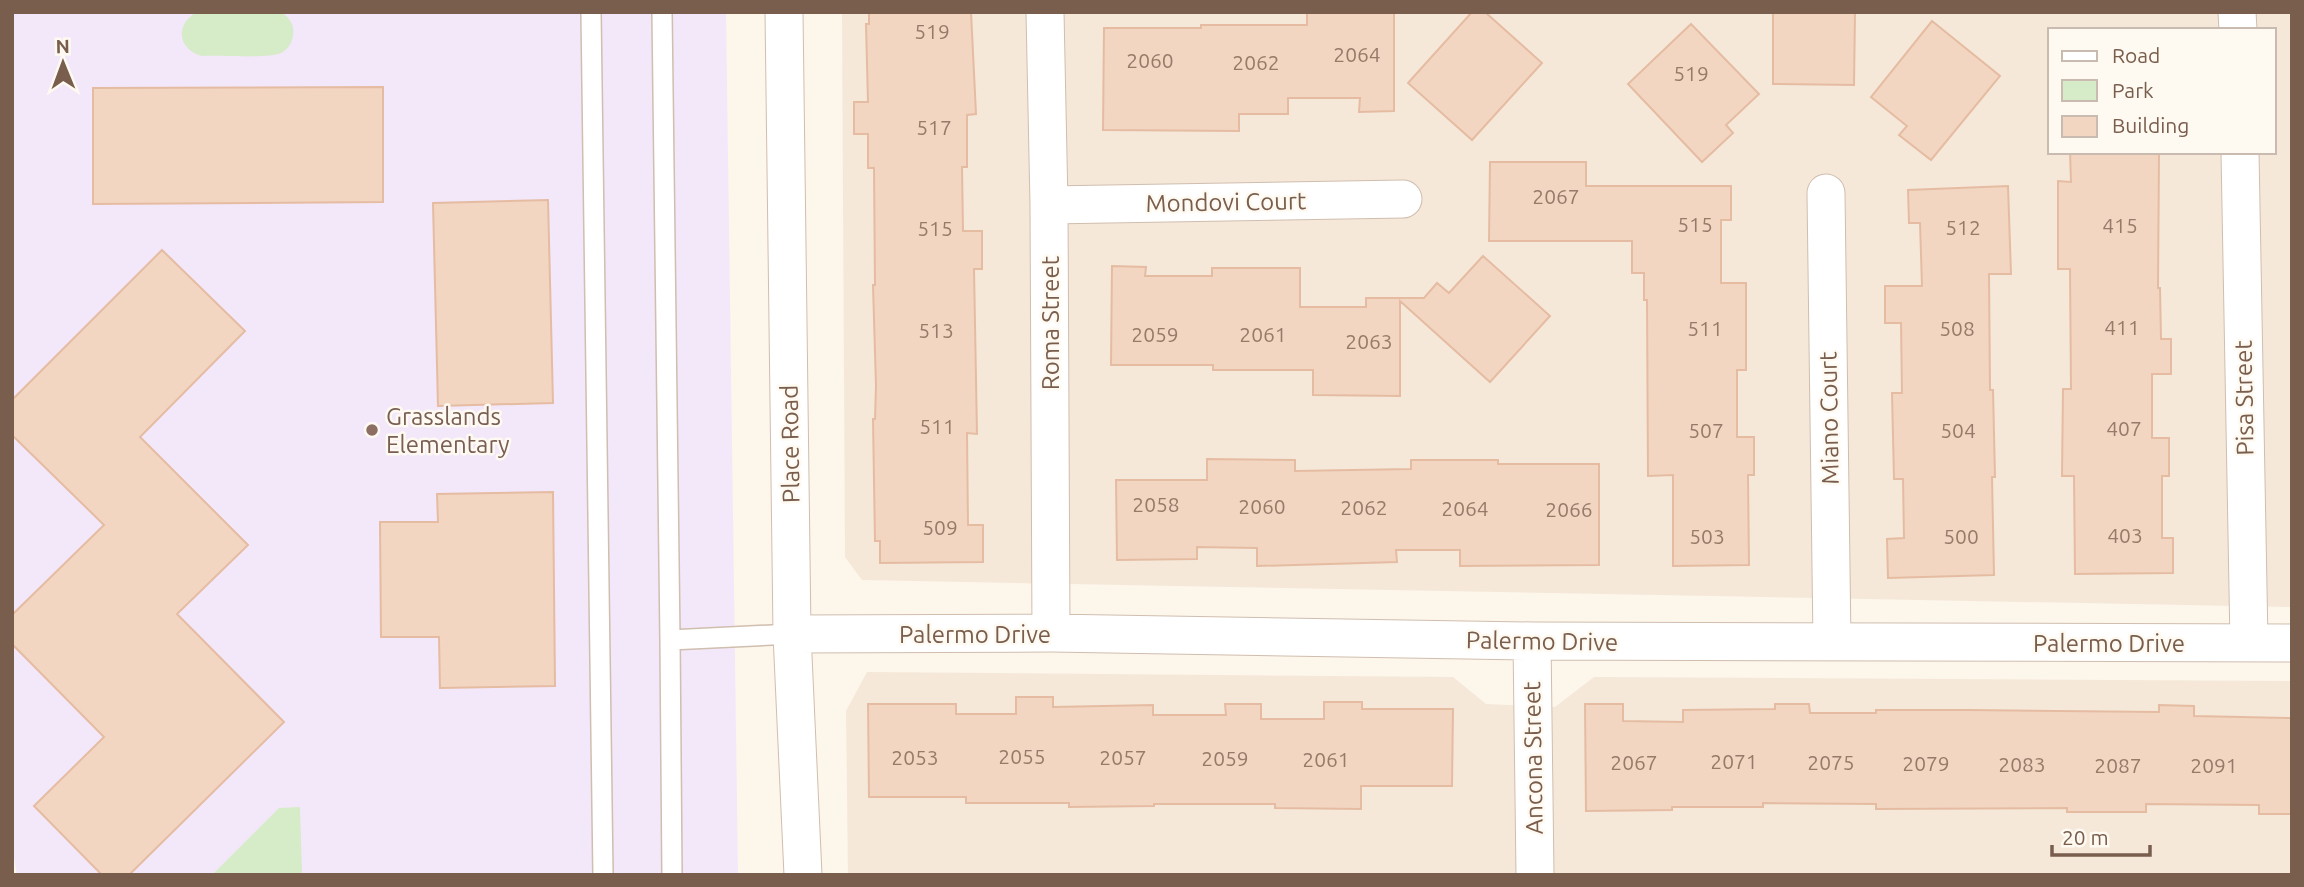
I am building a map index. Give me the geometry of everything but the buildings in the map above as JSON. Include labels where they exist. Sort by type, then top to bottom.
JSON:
[{"type":"street","name":"Place Road","points":[[784,12],[792,634],[803,875]]},
{"type":"street","name":"Roma Street","points":[[1045,12],[1049,205],[1051,633]]},
{"type":"street","name":"Pisa Street","points":[[2240,154],[2249,643]]},
{"type":"street","name":"Miano Court","points":[[1826,193],[1832,642]]},
{"type":"street","name":"Mondovi Court","points":[[1049,205],[1404,199]]},
{"type":"street","name":"Palermo Drive","points":[[792,634],[1051,633],[1532,641],[2292,643]]},
{"type":"street","name":"Ancona Street","points":[[1532,641],[1535,875]]},
{"type":"lane","points":[[591,12],[603,875]]},
{"type":"lane","points":[[662,12],[672,875]]},
{"type":"lane","points":[[670,640],[792,634]]},
{"type":"shaded area","name":"Grasslands Elementary","points":[[12,12],[726,12],[738,875],[17,875],[12,847]]},
{"type":"shaded area","points":[[842,12],[2292,12],[2292,607],[862,580],[845,557]]},
{"type":"shaded area","points":[[867,672],[1453,677],[1486,704],[1555,707],[1594,677],[2292,681],[2292,875],[848,875],[846,711]]},
{"type":"green space","points":[[197,12],[281,12],[292,25],[292,38],[286,50],[274,55],[202,56],[188,48],[182,36],[185,23]]},
{"type":"green space","points":[[300,807],[302,875],[212,875],[279,808]]},
{"type":"place","name":"Grasslands Elementary","points":[[372,430]]}]
